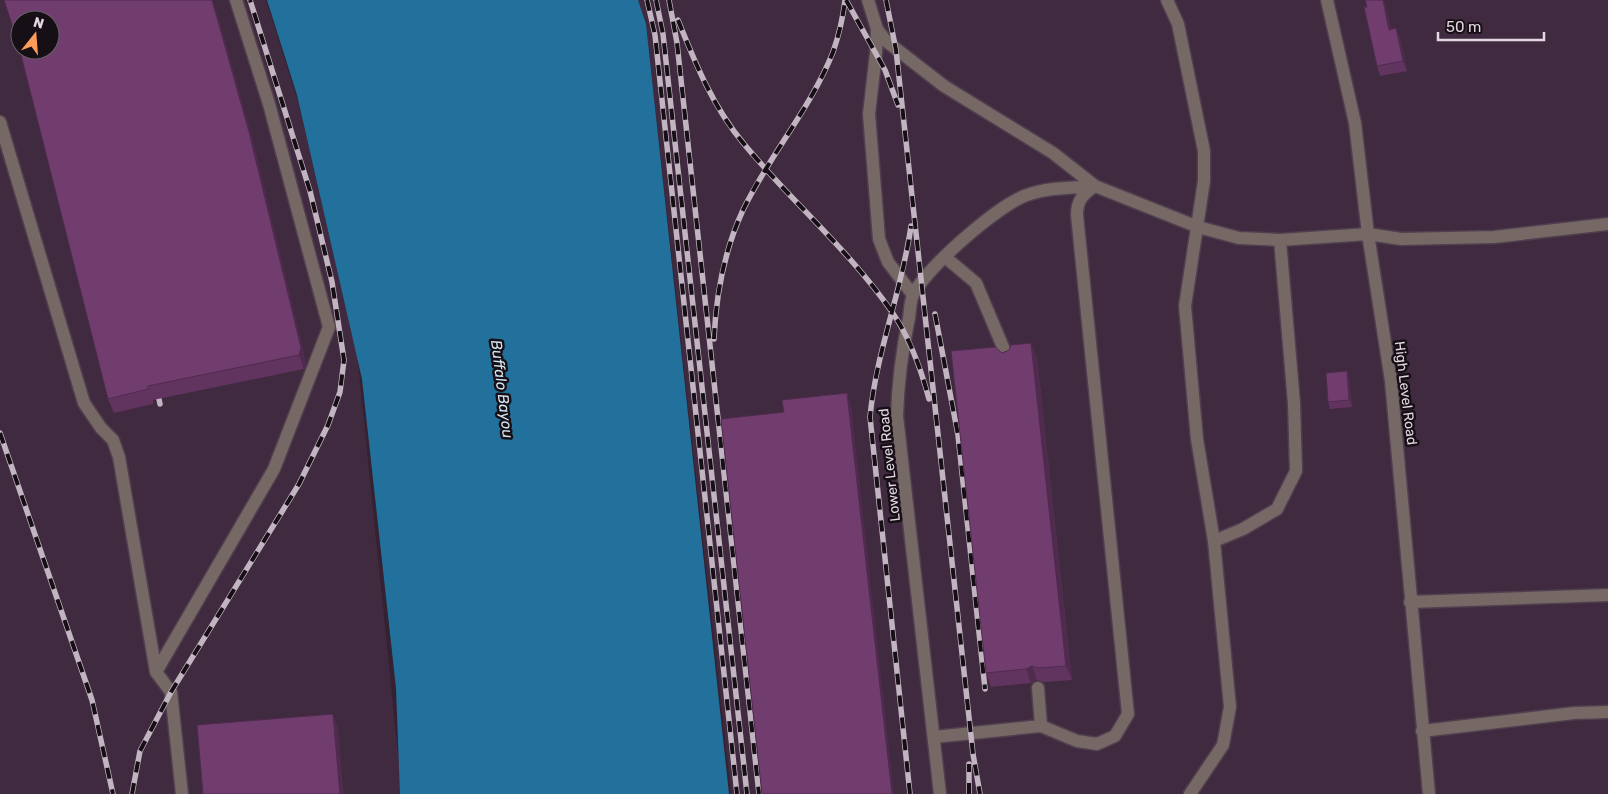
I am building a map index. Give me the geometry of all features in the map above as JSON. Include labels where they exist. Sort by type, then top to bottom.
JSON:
[{"type":"lane","points":[[156,672],[274,469],[329,327],[269,104],[236,0]]},
{"type":"lane","points":[[868,0],[877,28],[869,114],[880,239],[888,262],[913,295],[945,257],[967,236],[1007,206],[1026,195],[1049,190],[1095,186]]},
{"type":"lane","points":[[1167,0],[1178,24],[1204,151],[1204,181],[1185,306],[1197,439],[1214,541],[1230,707],[1223,745],[1190,794]]},
{"type":"lane","name":"High Level Road","points":[[1327,0],[1355,123],[1368,234],[1391,381],[1400,460],[1410,602],[1422,731],[1430,794]]},
{"type":"lane","points":[[877,28],[896,50],[944,86],[1053,153],[1095,186],[1198,227],[1239,238],[1280,240],[1368,234],[1400,239],[1494,236],[1608,224]]},
{"type":"lane","points":[[0,122],[84,403],[101,428],[113,440],[118,457],[156,672],[171,692],[182,794]]},
{"type":"lane","points":[[934,737],[1041,726],[1076,741],[1097,744],[1115,736],[1128,714],[1077,215],[1081,197],[1095,186]]},
{"type":"lane","points":[[1214,541],[1243,529],[1277,509],[1296,470],[1294,402],[1280,240]]},
{"type":"lane","points":[[945,257],[976,283],[1008,359]]},
{"type":"lane","name":"Lower Level Road","points":[[913,295],[898,390],[897,416],[940,794]]},
{"type":"lane","points":[[1410,602],[1608,596]]},
{"type":"lane","points":[[1038,688],[1041,726]]},
{"type":"lane","points":[[1422,731],[1574,713],[1608,712]]},
{"type":"shaded area","points":[[0,0],[266,0],[299,105],[357,353],[402,794],[0,794]]},
{"type":"shaded area","points":[[637,0],[1608,0],[1608,794],[731,794],[646,24]]},
{"type":"water","name":"Buffalo Bayou","points":[[267,0],[638,0],[646,24],[729,794],[400,794],[396,688],[362,379],[297,95]]},
{"type":"building","points":[[4,0],[212,0],[249,132],[301,348],[299,355],[148,386],[148,389],[108,399],[22,60],[60,60],[60,10],[10,10],[10,18]]},
{"type":"building","points":[[1365,0],[1383,0],[1389,30],[1396,28],[1403,61],[1377,66],[1364,7],[1367,7]]},
{"type":"building","points":[[1031,343],[1066,666],[1038,668],[1032,666],[1026,669],[986,673],[951,351],[995,347],[1002,353],[1009,350],[1011,345]]},
{"type":"building","points":[[1347,371],[1349,400],[1328,402],[1326,373]]},
{"type":"building","points":[[847,393],[892,794],[762,794],[721,419],[784,412],[782,400]]},
{"type":"building","points":[[333,714],[340,794],[203,794],[197,725]]},
{"type":"railway","points":[[132,794],[140,751],[171,692],[299,484],[328,425],[340,392],[344,360],[332,282],[310,191],[250,0]]},
{"type":"railway","points":[[647,0],[655,35],[737,794]]},
{"type":"railway","points":[[656,0],[663,34],[747,794]]},
{"type":"railway","points":[[669,0],[677,43],[759,794]]},
{"type":"railway","points":[[714,339],[722,273],[736,226],[753,190],[824,73],[837,39],[845,0]]},
{"type":"railway","points":[[846,0],[885,70],[898,105]]},
{"type":"railway","points":[[886,0],[896,50],[973,754],[980,794]]},
{"type":"railway","points":[[678,20],[706,85],[733,130],[762,165],[839,247],[892,312],[914,354],[929,399]]},
{"type":"railway","points":[[910,794],[870,417],[883,345],[902,274],[911,226]]},
{"type":"railway","points":[[935,314],[958,435],[985,689]]},
{"type":"railway","points":[[156,385],[160,404]]},
{"type":"railway","points":[[0,433],[92,700],[113,794]]},
{"type":"railway","points":[[969,764],[969,794]]}]
